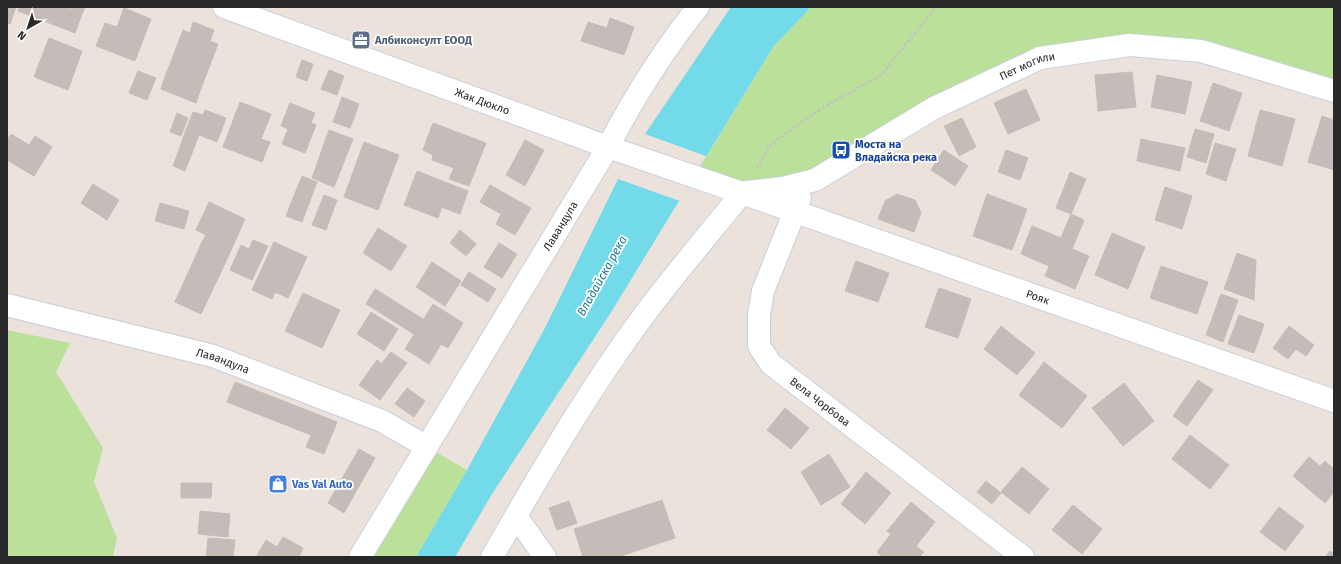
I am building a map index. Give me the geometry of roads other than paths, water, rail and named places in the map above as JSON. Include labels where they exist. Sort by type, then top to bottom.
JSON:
[{"type":"street","name":"Жак Дюкло","points":[[224,7],[608,147],[742,192]]},
{"type":"street","name":"Лавандула","points":[[360,557],[608,147],[645,81],[674,38],[698,7]]},
{"type":"street","name":"Пет могили","points":[[742,192],[783,188],[815,180],[934,108],[1040,58],[1129,45],[1202,51],[1334,91]]},
{"type":"street","name":"Вела Чорбова","points":[[806,182],[796,211],[763,291],[759,315],[759,346],[770,364],[1023,557]]},
{"type":"street","name":"Рояк","points":[[742,192],[1334,401]]},
{"type":"street","points":[[492,557],[579,411],[618,352],[742,192]]},
{"type":"street","name":"Лавандула","points":[[7,305],[213,356],[382,421],[427,447]]},
{"type":"street","points":[[516,516],[545,557]]},
{"type":"water","name":"Владайска река","points":[[731,7],[811,7],[773,47],[610,314],[492,494],[455,557],[416,557],[467,470],[546,326],[618,179],[645,134]]},
{"type":"place","name":"Албиконсулт ЕООД","points":[[361,40]]},
{"type":"place","name":"Моста на Владайска река","points":[[841,150]]},
{"type":"place","name":"Vas Val Auto","points":[[278,484]]}]
